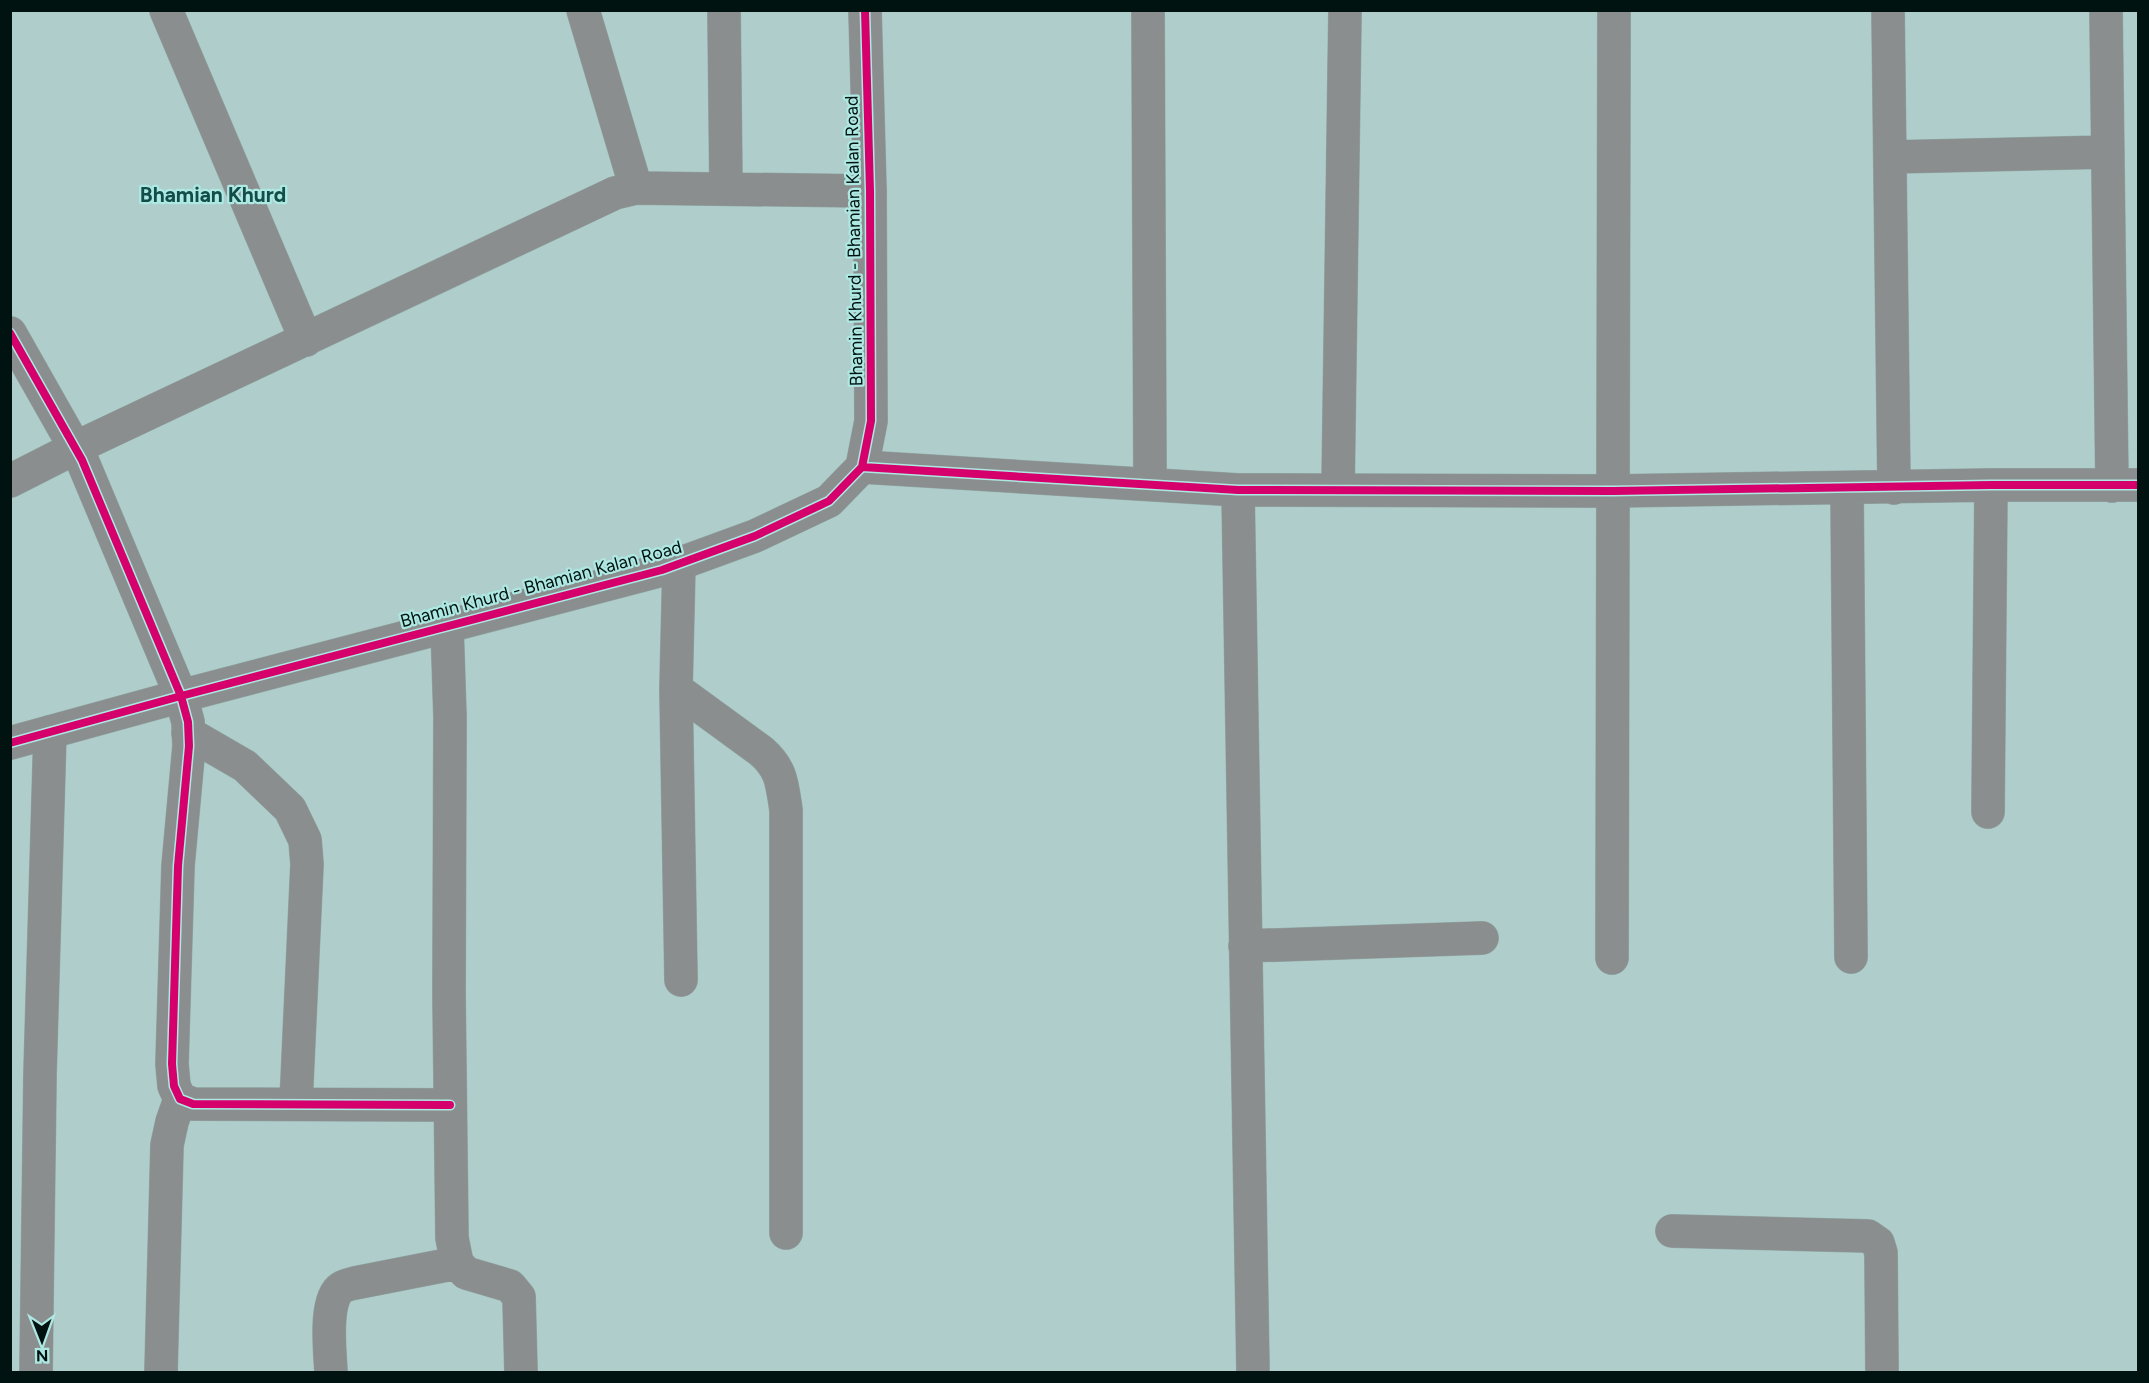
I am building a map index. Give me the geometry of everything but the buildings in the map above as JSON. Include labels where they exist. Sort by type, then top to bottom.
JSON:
[{"type":"street","points":[[166,10],[306,340]]},
{"type":"street","points":[[583,10],[636,188]]},
{"type":"street","points":[[724,10],[726,189]]},
{"type":"street","name":"Bhamin Khurd - Bhamian Kalan Road","points":[[10,743],[662,570],[755,536],[829,501],[862,467],[871,421],[870,191],[865,10]]},
{"type":"street","points":[[1148,10],[1150,484]]},
{"type":"street","points":[[1338,490],[1345,10]]},
{"type":"street","points":[[1612,958],[1614,10]]},
{"type":"street","points":[[1888,10],[1894,488]]},
{"type":"street","points":[[862,467],[1238,490],[1613,491],[1991,485],[2126,486],[2108,152],[2106,10]]},
{"type":"street","points":[[1890,157],[2108,152]]},
{"type":"street","points":[[10,481],[602,198],[636,188],[870,191]]},
{"type":"street","points":[[10,333],[82,460],[181,696],[188,722],[187,771],[178,866],[172,1064],[174,1086],[180,1099],[193,1104],[450,1105]]},
{"type":"street","points":[[1988,812],[1991,485]]},
{"type":"street","points":[[1847,489],[1851,957]]},
{"type":"street","points":[[1238,490],[1253,1372]]},
{"type":"street","points":[[679,564],[676,689],[681,980]]},
{"type":"street","points":[[447,627],[450,717],[452,1238],[457,1263],[466,1273],[510,1286],[519,1297],[521,1372]]},
{"type":"street","points":[[676,689],[761,751],[773,762],[781,777],[786,810],[786,1233]]},
{"type":"street","points":[[36,1372],[40,1074],[50,732]]},
{"type":"street","points":[[188,733],[245,766],[290,809],[304,840],[307,864],[296,1103]]},
{"type":"street","points":[[1245,946],[1482,938]]},
{"type":"street","points":[[161,1372],[167,1145],[171,1122],[180,1099]]},
{"type":"street","points":[[1672,1231],[1868,1236],[1878,1243],[1881,1253],[1882,1372]]},
{"type":"street","points":[[331,1372],[332,1299],[340,1288],[457,1263]]},
{"type":"cycle path","points":[[10,743],[662,570],[755,536],[829,501],[862,467],[871,421],[870,191],[865,10]]},
{"type":"cycle path","points":[[10,333],[82,460],[181,696],[188,722],[189,746],[178,866],[172,1064],[174,1086],[180,1099],[193,1104],[450,1105]]},
{"type":"cycle path","points":[[862,467],[1238,490],[1613,491],[2138,485]]},
{"type":"district","name":"Bhamian Khurd","points":[[213,195]]}]
